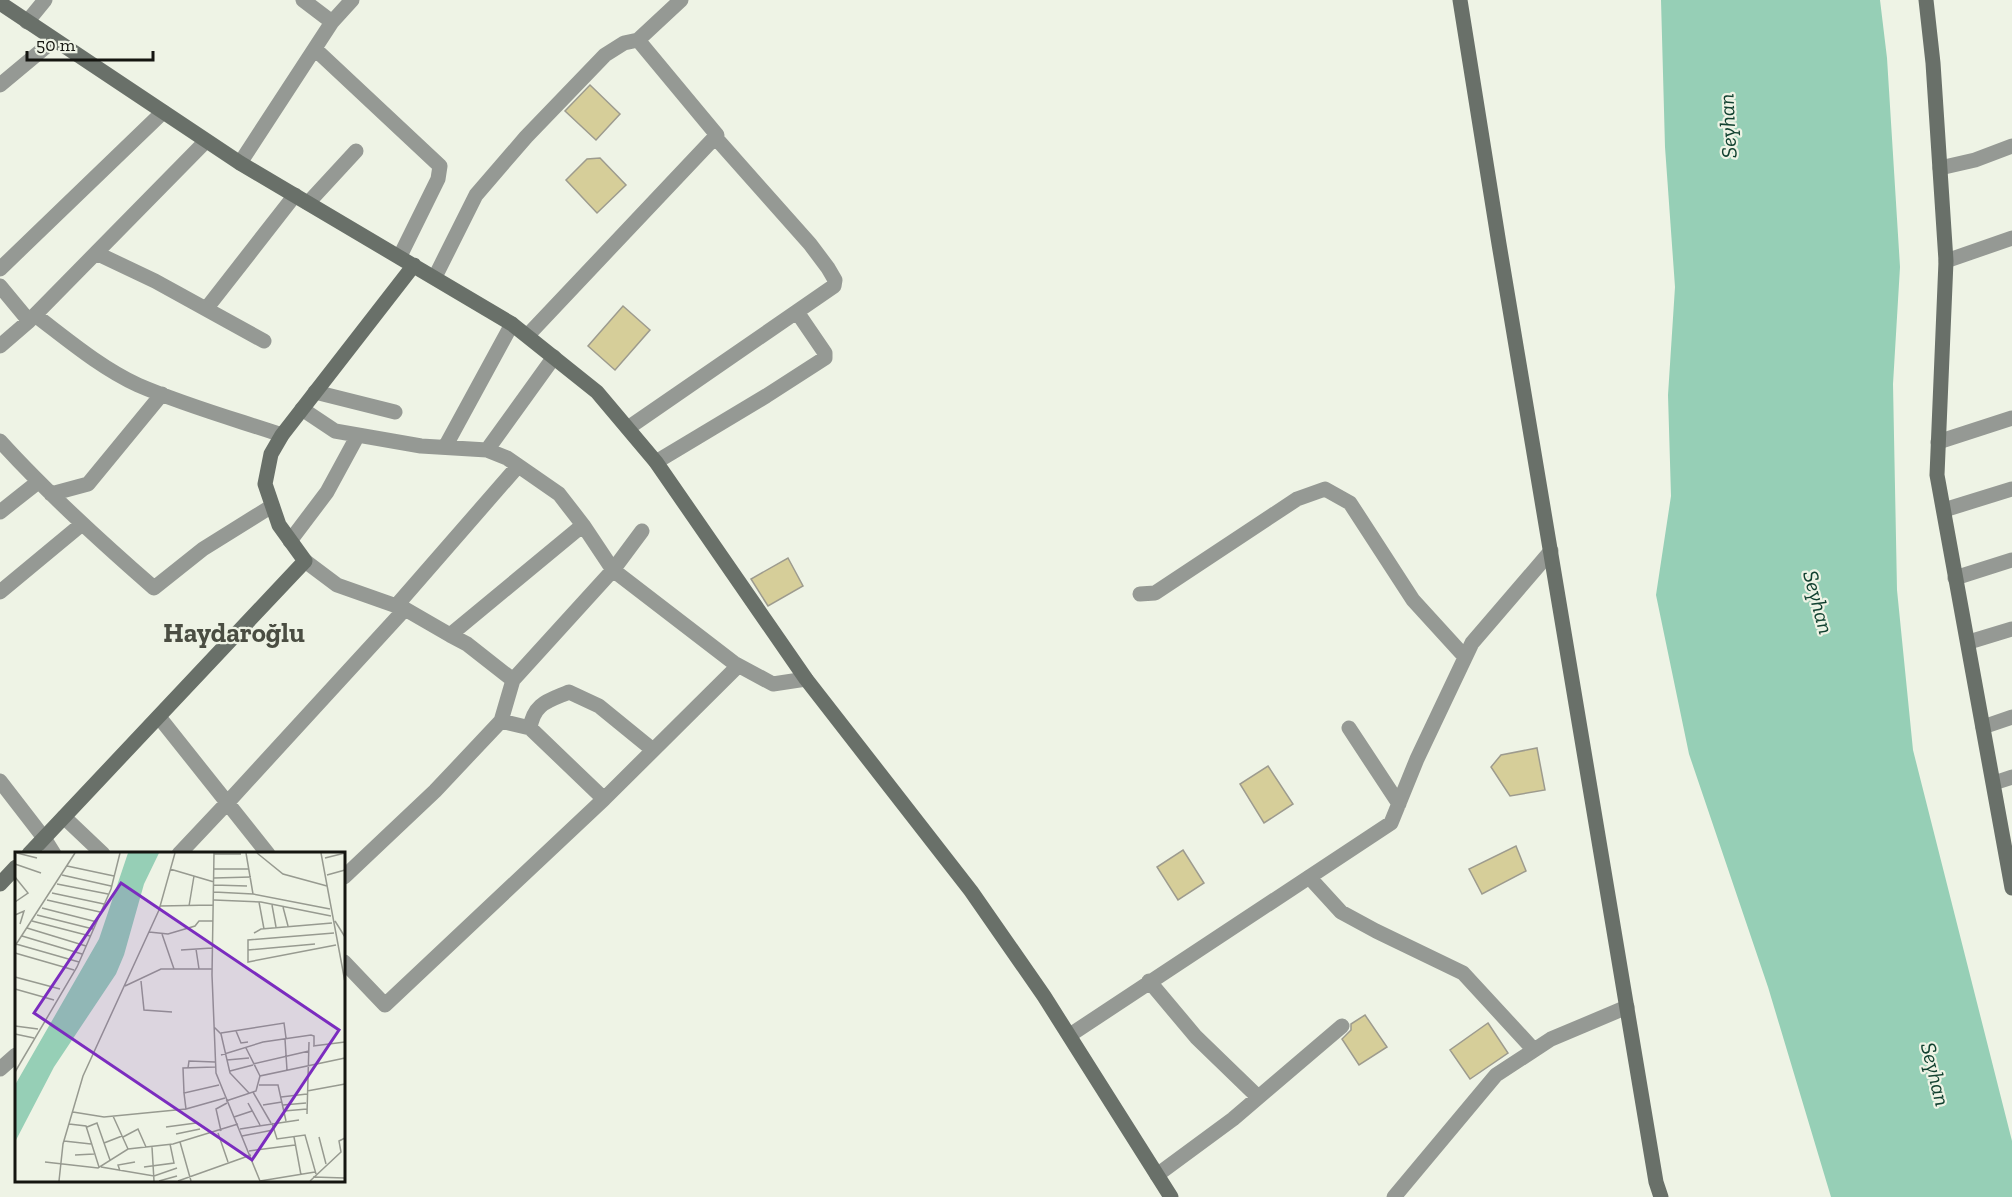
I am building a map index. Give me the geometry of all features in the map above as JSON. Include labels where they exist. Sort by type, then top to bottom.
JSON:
[{"type":"main road","points":[[1460,0],[1656,1182],[1661,1197]]},
{"type":"main road","points":[[1926,0],[1933,63],[1946,261],[1937,475],[1983,727],[2008,843],[2012,888]]},
{"type":"main road","points":[[0,3],[240,163],[512,324],[597,392],[656,462],[806,679],[971,891],[1070,1035],[1171,1197]]},
{"type":"main road","points":[[31,852],[305,561],[279,525],[264,484],[271,454],[282,435],[414,265]]},
{"type":"main road","points":[[0,884],[15,868]]},
{"type":"street","points":[[27,22],[45,0]]},
{"type":"street","points":[[303,0],[332,22]]},
{"type":"street","points":[[240,163],[332,22],[352,0]]},
{"type":"street","points":[[435,277],[476,195],[526,136],[605,55],[624,44],[638,40],[681,0]]},
{"type":"street","points":[[0,85],[54,40]]},
{"type":"street","points":[[628,428],[834,286],[835,280],[810,244],[715,136],[717,135],[638,40]]},
{"type":"street","points":[[315,49],[440,166],[438,179],[400,256]]},
{"type":"street","points":[[0,269],[163,112]]},
{"type":"street","points":[[528,335],[715,136]]},
{"type":"street","points":[[0,346],[32,318],[206,141]]},
{"type":"street","points":[[1940,168],[1975,160],[2012,147]]},
{"type":"street","points":[[206,309],[302,199],[356,151]]},
{"type":"street","points":[[1946,261],[2012,238]]},
{"type":"street","points":[[96,253],[155,281],[264,341]]},
{"type":"street","points":[[0,286],[32,318],[137,384],[203,410],[282,435]]},
{"type":"street","points":[[656,462],[825,358],[825,353],[797,312]]},
{"type":"street","points":[[445,447],[512,324]]},
{"type":"street","points":[[487,450],[554,357]]},
{"type":"street","points":[[315,392],[395,412]]},
{"type":"street","points":[[51,494],[88,484],[162,394]]},
{"type":"street","points":[[302,410],[335,431],[421,446],[487,450],[518,465],[559,494],[613,570],[738,666],[773,684],[806,679]]},
{"type":"street","points":[[1938,442],[2012,418]]},
{"type":"street","points":[[290,541],[327,492],[358,435]]},
{"type":"street","points":[[0,443],[82,524],[154,588],[203,549],[272,506]]},
{"type":"street","points":[[181,852],[401,607],[518,465]]},
{"type":"street","points":[[0,512],[38,482]]},
{"type":"street","points":[[1140,594],[1155,593],[1297,499],[1324,489],[1350,503],[1413,600],[1466,657]]},
{"type":"street","points":[[1944,510],[2012,489]]},
{"type":"street","points":[[0,592],[82,524]]},
{"type":"street","points":[[450,634],[583,525]]},
{"type":"street","points":[[345,876],[435,791],[501,721],[513,680],[613,570],[642,531]]},
{"type":"street","points":[[1070,1035],[1391,823],[1417,759],[1472,643],[1551,551]]},
{"type":"street","points":[[1955,578],[2012,560]]},
{"type":"street","points":[[305,561],[338,585],[401,607],[450,634],[467,644],[513,680]]},
{"type":"street","points":[[1969,642],[2012,629]]},
{"type":"street","points":[[345,963],[385,1005],[604,799],[738,666]]},
{"type":"street","points":[[530,728],[532,716],[543,703],[569,692],[599,706],[653,750]]},
{"type":"street","points":[[159,717],[266,852]]},
{"type":"street","points":[[1983,727],[2012,717]]},
{"type":"street","points":[[501,721],[530,728],[604,799]]},
{"type":"street","points":[[1349,728],[1399,804]]},
{"type":"street","points":[[1994,783],[2012,777]]},
{"type":"street","points":[[0,781],[53,852]]},
{"type":"street","points":[[64,817],[101,852]]},
{"type":"street","points":[[1309,877],[1341,912],[1462,973],[1534,1050]]},
{"type":"street","points":[[1149,981],[1196,1037],[1258,1097]]},
{"type":"street","points":[[1394,1197],[1496,1076],[1551,1039],[1627,1007]]},
{"type":"street","points":[[1157,1175],[1233,1119],[1342,1026]]},
{"type":"street","points":[[0,1069],[15,1056]]},
{"type":"water","name":"Seyhan","points":[[1661,0],[1880,0],[1887,58],[1900,267],[1893,384],[1897,590],[1913,750],[2012,1141],[2012,1197],[1831,1197],[1768,987],[1689,754],[1656,595],[1671,496],[1668,395],[1675,287],[1665,147]]},
{"type":"building","points":[[590,85],[620,114],[596,140],[565,111]]},
{"type":"building","points":[[600,158],[626,185],[597,213],[566,180],[587,159]]},
{"type":"building","points":[[623,306],[650,330],[615,370],[588,346]]},
{"type":"building","points":[[788,558],[803,586],[768,606],[751,579]]},
{"type":"building","points":[[1537,748],[1545,790],[1510,796],[1491,767],[1501,755]]},
{"type":"building","points":[[1268,766],[1293,804],[1264,823],[1240,784]]},
{"type":"building","points":[[1516,846],[1526,871],[1482,894],[1469,869]]},
{"type":"building","points":[[1183,850],[1204,883],[1178,900],[1157,867]]},
{"type":"building","points":[[1365,1015],[1387,1047],[1359,1065],[1342,1039],[1351,1030],[1351,1024]]},
{"type":"building","points":[[1488,1023],[1508,1053],[1470,1079],[1450,1050]]},
{"type":"district","name":"Haydaroğlu","points":[[234,633]]}]
